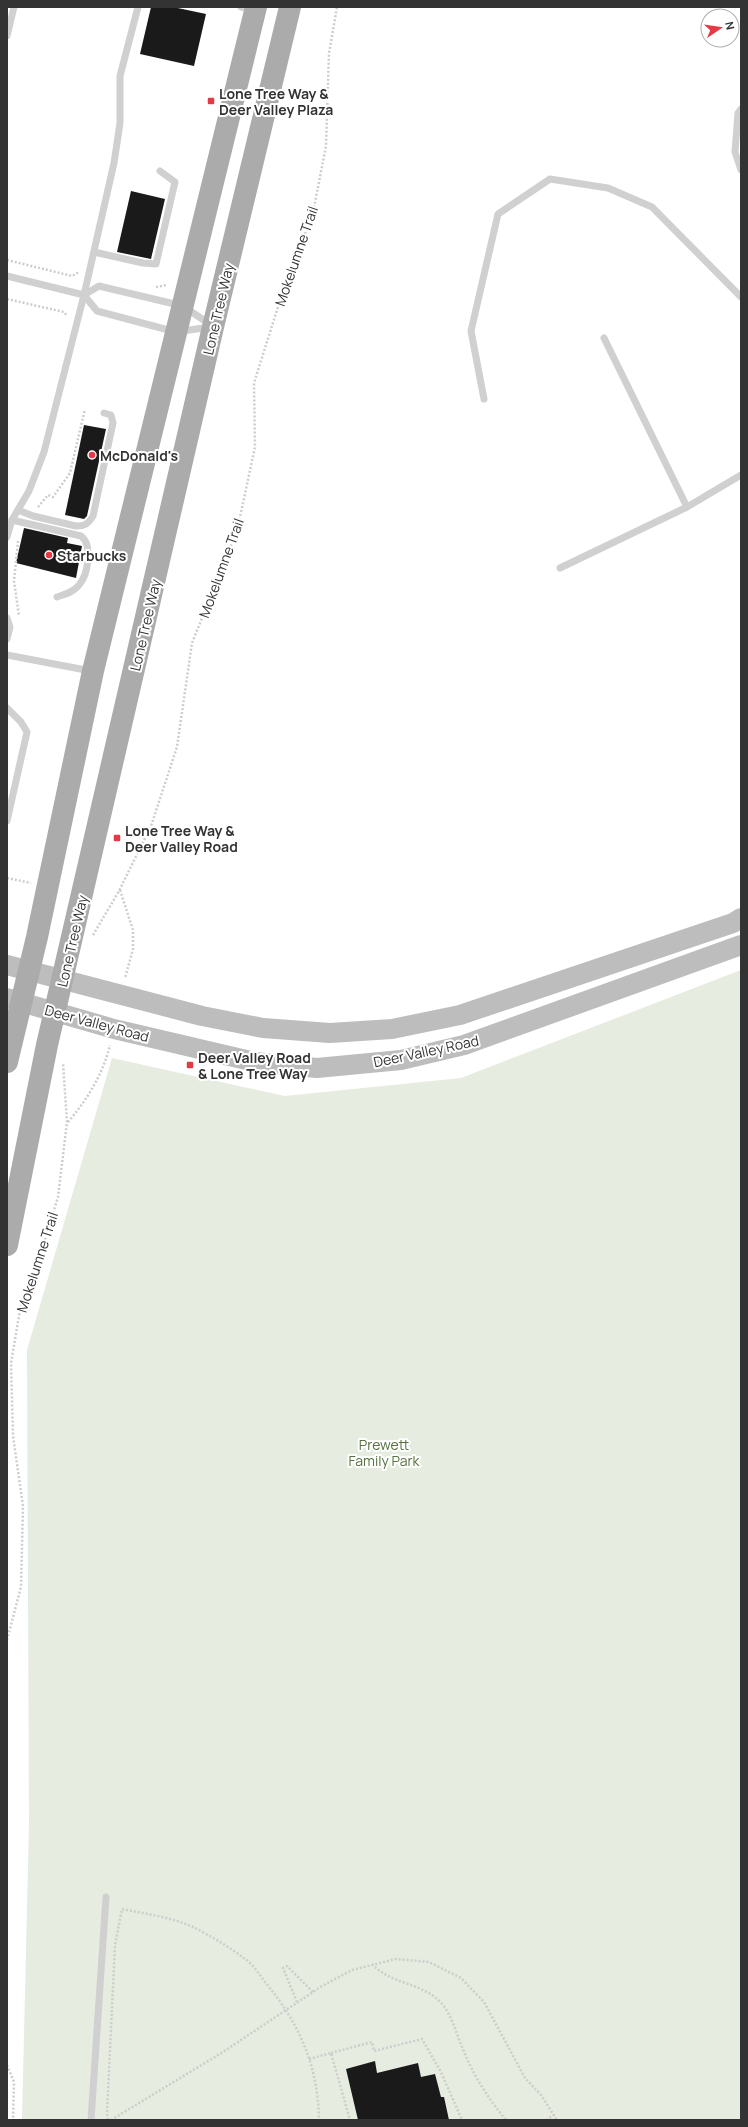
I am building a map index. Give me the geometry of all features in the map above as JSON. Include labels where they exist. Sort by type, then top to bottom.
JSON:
[{"type":"main road","name":"Lone Tree Way","points":[[7,1245],[55,1012],[213,327],[290,7]]},
{"type":"main road","points":[[7,1062],[14,1000],[29,971],[94,671],[183,306],[251,8]]},
{"type":"main road","name":"Deer Valley Road","points":[[7,965],[202,1016],[263,1028],[330,1033],[392,1029],[460,1015],[733,923],[741,918]]},
{"type":"main road","name":"Deer Valley Road","points":[[14,1000],[114,1029],[255,1062],[316,1068],[376,1063],[464,1046],[741,946]]},
{"type":"lane","points":[[7,36],[14,7]]},
{"type":"lane","points":[[7,537],[12,520],[29,492],[44,452],[84,295],[114,163],[120,123],[120,76],[138,7]]},
{"type":"lane","points":[[741,110],[738,113],[735,152],[741,170]]},
{"type":"lane","points":[[94,252],[143,264],[156,264],[175,182],[160,171]]},
{"type":"lane","points":[[484,399],[471,331],[498,214],[550,179],[608,188],[652,207],[741,297]]},
{"type":"lane","points":[[7,276],[84,295],[97,311],[176,332],[213,327]]},
{"type":"lane","points":[[84,295],[99,286],[183,306],[213,327]]},
{"type":"lane","points":[[604,338],[687,507]]},
{"type":"lane","points":[[18,510],[30,515],[76,526],[83,526],[89,523],[93,516],[113,424],[111,415],[104,413]]},
{"type":"lane","points":[[560,568],[687,507],[741,477]]},
{"type":"lane","points":[[12,520],[81,536],[86,539],[89,553],[83,580],[74,590],[57,597]]},
{"type":"lane","points":[[7,618],[10,627],[7,639]]},
{"type":"lane","points":[[7,655],[94,671]]},
{"type":"lane","points":[[7,708],[21,722],[27,732],[7,821]]},
{"type":"lane","points":[[91,2120],[106,1897]]},
{"type":"path","name":"Mokelumne Trail","points":[[91,940],[106,910],[120,889],[151,826],[175,754],[192,643],[237,532],[255,447],[254,383],[283,291],[313,213],[326,146],[329,53],[337,7]]},
{"type":"path","points":[[30,515],[48,495],[53,497],[70,473],[85,409]]},
{"type":"path","points":[[21,623],[14,581],[18,543],[21,528],[24,523]]},
{"type":"path","points":[[7,878],[31,883]]},
{"type":"path","points":[[120,889],[133,930],[133,949],[121,996]]},
{"type":"path","points":[[67,1122],[79,1108],[106,1065],[114,1029]]},
{"type":"path","name":"Mokelumne Trail","points":[[7,1640],[21,1587],[23,1506],[13,1436],[11,1363],[21,1304],[39,1259],[58,1197],[67,1122],[63,1057]]},
{"type":"path","points":[[319,2120],[318,2101],[309,2059],[301,2036],[287,2009],[246,1959],[193,1927],[165,1917],[122,1909],[115,1945],[107,2113],[110,2120],[223,2052],[287,2009],[297,2002],[313,1992],[352,1970],[396,1959],[429,1962],[460,1978],[484,2002],[525,2078],[541,2095],[556,2120]]},
{"type":"path","points":[[372,1964],[389,1978],[411,1984],[428,1992],[442,2004],[452,2020],[463,2050],[480,2084],[506,2120]]},
{"type":"path","points":[[297,2002],[283,1968],[287,1966],[313,1992]]},
{"type":"path","points":[[309,2059],[372,2042],[374,2051],[422,2039],[441,2072],[462,2120]]},
{"type":"path","points":[[331,2053],[350,2120]]},
{"type":"path","points":[[7,2065],[14,2082],[13,2120]]},
{"type":"path","points":[[546,2120],[554,2115]]},
{"type":"green space","name":"Prewett Family Park","points":[[741,970],[741,2120],[22,2120],[29,1824],[27,1350],[112,1058],[285,1096],[461,1078]]},
{"type":"building","points":[[151,7],[173,7],[206,14],[194,66],[140,54]]},
{"type":"building","points":[[131,191],[165,199],[151,259],[117,252]]},
{"type":"building","points":[[84,425],[106,429],[87,516],[84,519],[65,515]]},
{"type":"building","name":"Starbucks","points":[[24,528],[68,538],[67,543],[82,546],[76,578],[16,563]]},
{"type":"building","points":[[375,2061],[377,2073],[418,2063],[421,2077],[435,2074],[441,2097],[444,2097],[449,2120],[358,2120],[346,2069]]},
{"type":"place","name":"Lone Tree Way & Deer Valley Plaza","points":[[211,101]]},
{"type":"place","name":"McDonald's","points":[[92,455]]},
{"type":"place","name":"Starbucks","points":[[49,555]]},
{"type":"place","name":"Lone Tree Way & Deer Valley Road","points":[[117,838]]},
{"type":"place","name":"Deer Valley Road & Lone Tree Way","points":[[190,1065]]}]
